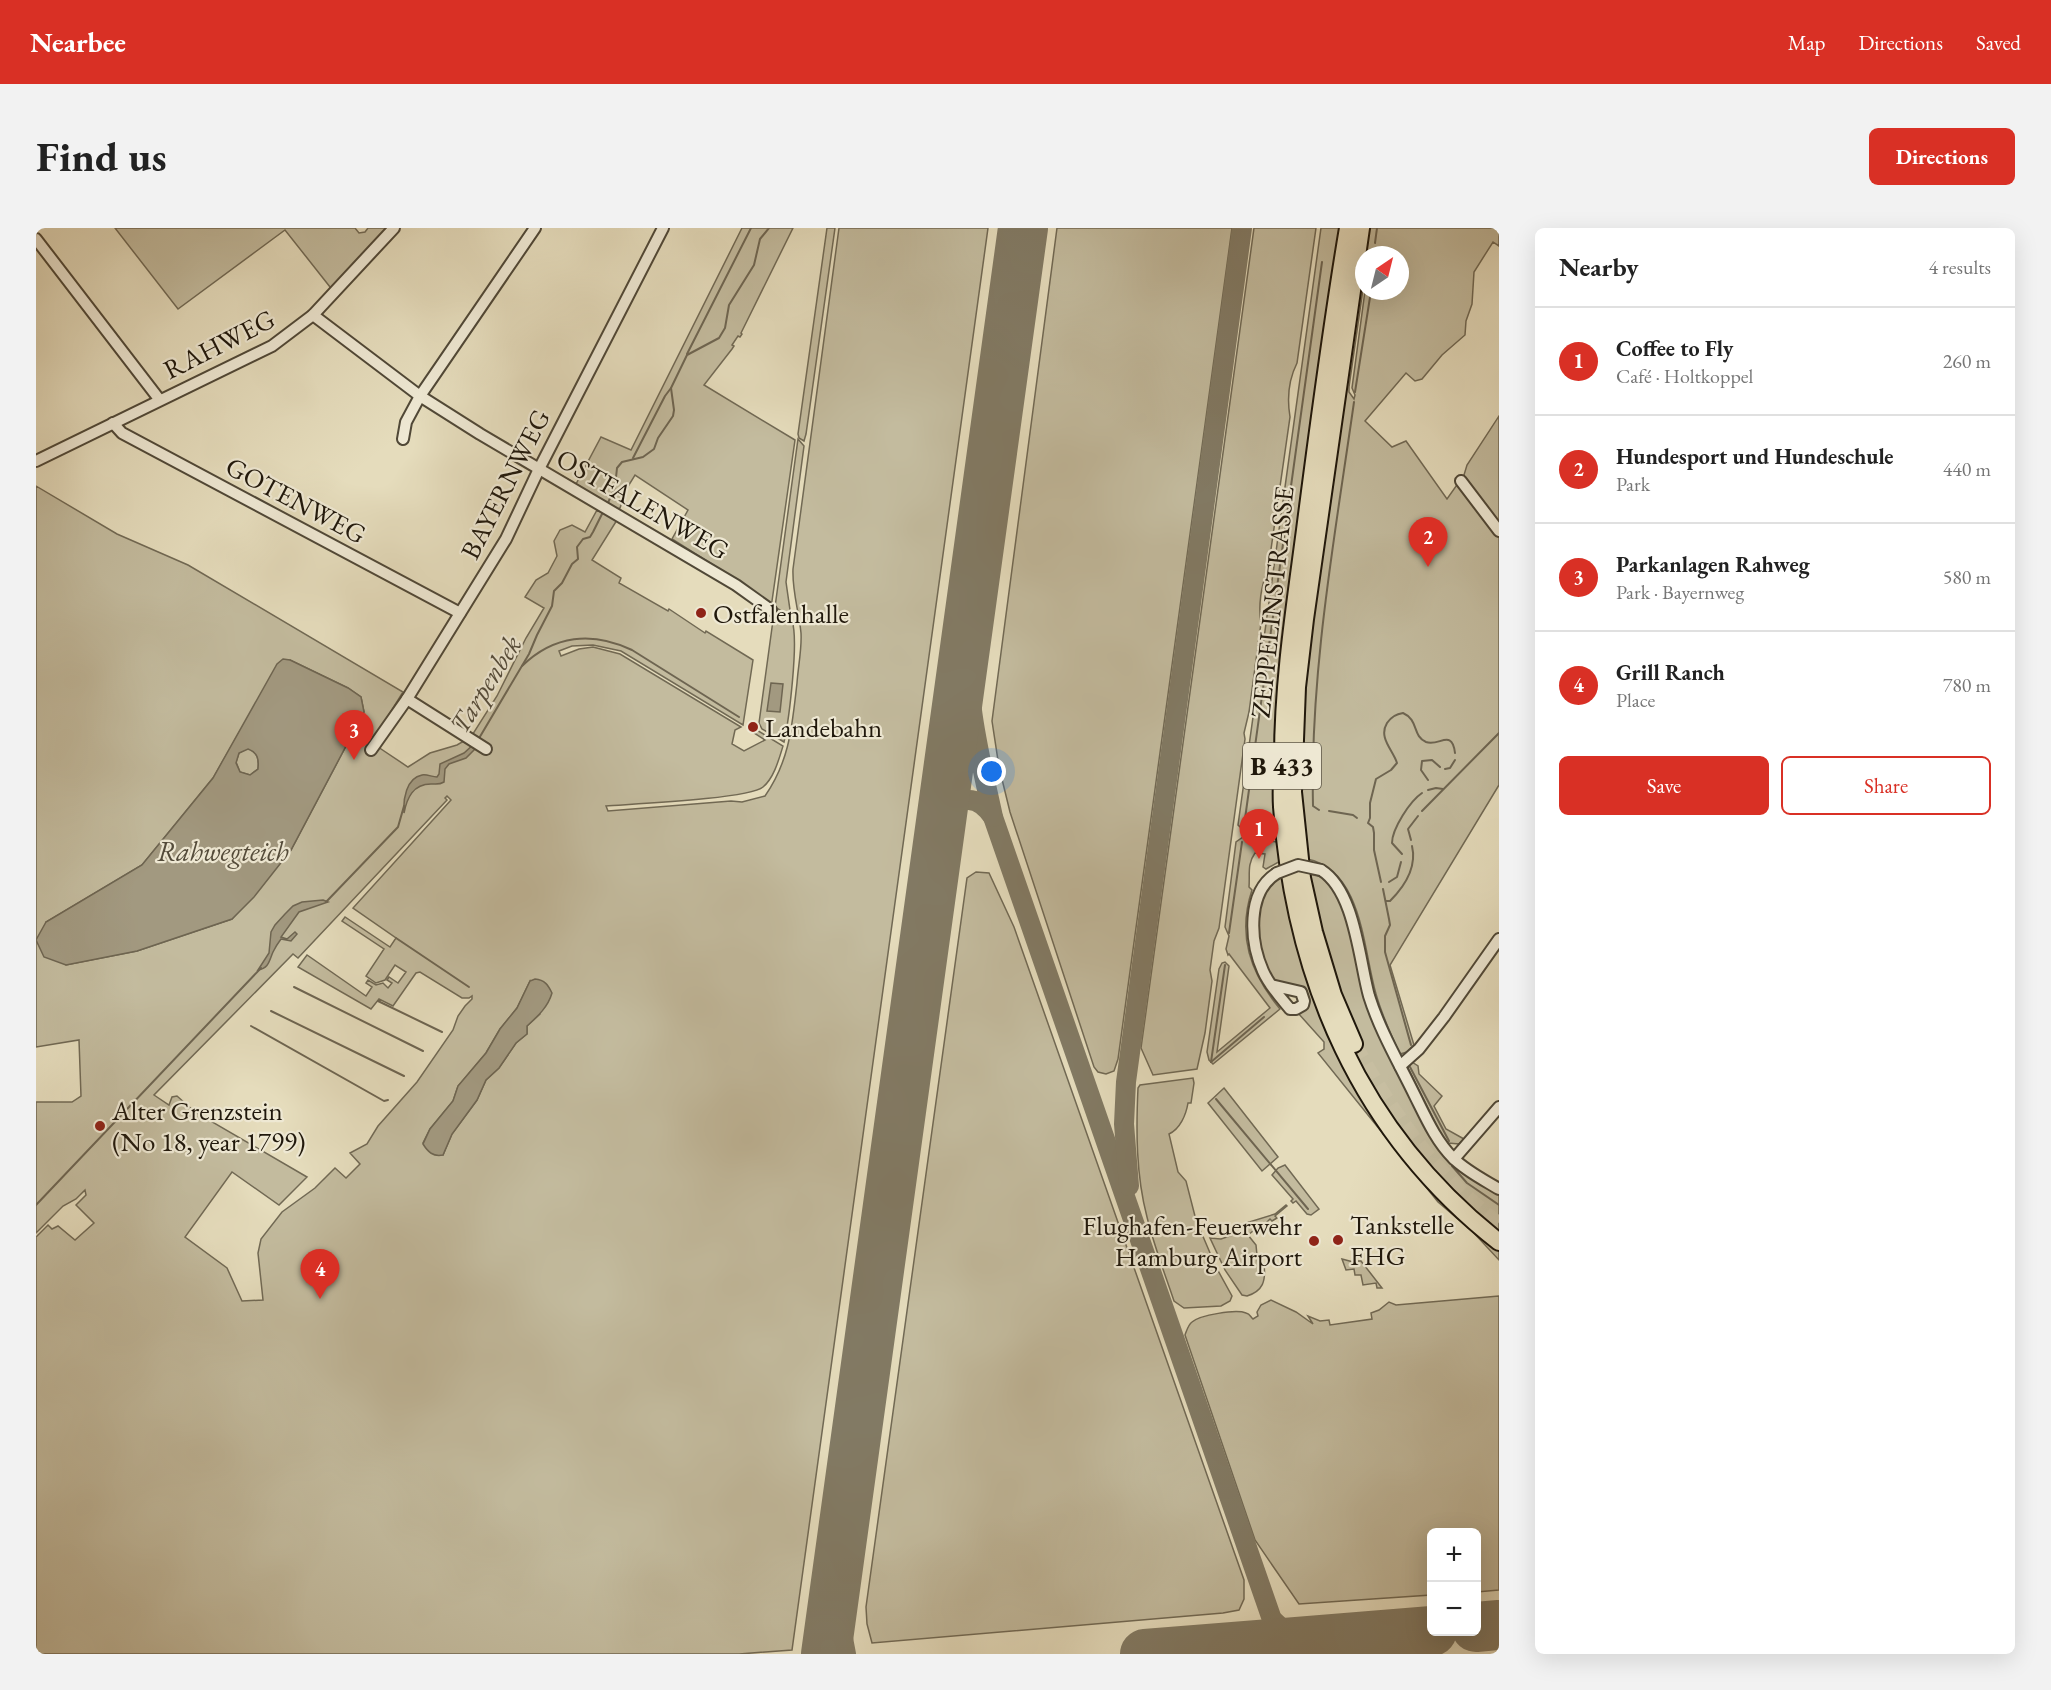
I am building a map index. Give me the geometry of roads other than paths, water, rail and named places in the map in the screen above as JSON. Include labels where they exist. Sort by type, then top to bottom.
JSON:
[{"type":"highway","name":"ZEPPELINSTRASSE","points":[[1348,228],[1329,341],[1285,685],[1282,806],[1292,886],[1315,983],[1334,1030],[1367,1096],[1424,1173],[1499,1242]]},
{"type":"highway","name":"ZEPPELINSTRASSE","points":[[1354,1044],[1334,995],[1314,932],[1302,878],[1293,792],[1297,687],[1305,619],[1361,228]]},
{"type":"street","name":"RAHWEG","points":[[36,461],[159,399],[272,346],[313,315],[394,228]]},
{"type":"street","points":[[403,439],[406,422],[420,396],[535,228]]},
{"type":"street","name":"BAYERNWEG","points":[[371,750],[407,699],[506,539],[539,469],[663,228]]},
{"type":"street","points":[[36,239],[159,399]]},
{"type":"street","name":"OSTFALENWEG","points":[[313,315],[420,396],[736,585],[771,610]]},
{"type":"street","name":"GOTENWEG","points":[[113,423],[122,433],[460,613]]},
{"type":"street","points":[[1461,481],[1499,531]]},
{"type":"street","points":[[407,699],[480,745]]},
{"type":"street","points":[[1271,984],[1258,958],[1254,938],[1258,897],[1264,885],[1277,873],[1298,866],[1321,870],[1335,882],[1345,902],[1370,997],[1385,1036],[1439,1142],[1454,1159],[1499,1189]]},
{"type":"street","points":[[1400,1066],[1419,1049],[1444,1017],[1499,939]]},
{"type":"street","points":[[1454,1159],[1499,1107]]},
{"type":"water","name":"Rahwegteich","points":[[283,659],[290,660],[348,688],[361,697],[364,712],[291,850],[254,897],[232,919],[137,951],[66,965],[44,957],[36,940],[46,922],[142,865],[213,778],[277,664]],"holes":[[[248,749],[254,752],[258,765],[258,769],[250,775],[240,772],[236,763],[239,753]]]},
{"type":"water","points":[[771,683],[783,684],[780,712],[767,711]]},
{"type":"water","points":[[474,744],[478,746],[466,758],[449,764],[445,769],[444,782],[415,789],[409,797],[404,813],[405,796],[412,780],[422,775],[437,777],[440,764],[464,753]]},
{"type":"water","points":[[323,900],[328,902],[299,912],[281,937],[287,939],[295,932],[297,934],[291,941],[281,939],[267,966],[258,970],[269,953],[271,932],[285,914],[293,906],[302,902]]},
{"type":"water","points":[[535,979],[544,982],[551,990],[548,1003],[527,1026],[527,1034],[516,1043],[499,1068],[486,1080],[477,1100],[452,1134],[443,1155],[431,1153],[423,1144],[430,1129],[453,1101],[458,1086],[486,1053],[500,1029],[517,1008],[530,981]]},
{"type":"waterway","points":[[687,354],[751,228]]},
{"type":"waterway","name":"Tarpenbek","points":[[607,505],[615,487],[617,468],[622,462],[643,457],[654,449],[658,438],[673,416],[671,388],[687,355],[719,338],[725,328],[729,305],[754,265],[760,239],[769,228]]},
{"type":"waterway","points":[[1375,243],[1377,228]]},
{"type":"waterway","points":[[1244,826],[1322,262]]},
{"type":"waterway","points":[[1355,392],[1370,300]]},
{"type":"waterway","points":[[633,458],[671,388]]},
{"type":"waterway","points":[[1319,810],[1313,806],[1315,704],[1325,603],[1354,402]]},
{"type":"waterway","name":"Tarpenbek","points":[[478,740],[529,654],[552,606],[554,591],[578,559],[577,547],[583,539],[590,537],[603,512]]},
{"type":"waterway","points":[[522,666],[534,656],[560,642],[574,639],[602,640],[632,650],[739,717]]},
{"type":"waterway","points":[[1381,882],[1374,850],[1373,827],[1368,823],[1376,779],[1391,770],[1397,763],[1385,739],[1387,723],[1394,716],[1403,713],[1411,720],[1422,739],[1431,743],[1451,741],[1455,753]]},
{"type":"waterway","points":[[1422,811],[1499,733]]},
{"type":"waterway","points":[[1428,780],[1421,770],[1422,761],[1432,760],[1440,767]]},
{"type":"waterway","points":[[1445,769],[1450,768],[1455,760]]},
{"type":"waterway","points":[[1428,790],[1443,789]]},
{"type":"waterway","points":[[1402,854],[1392,843],[1395,830],[1407,809],[1422,793]]},
{"type":"waterway","name":"Tarpenbek","points":[[326,902],[398,827],[404,806]]},
{"type":"waterway","points":[[1329,811],[1353,815],[1357,818]]},
{"type":"waterway","points":[[1411,840],[1408,829],[1418,816]]},
{"type":"waterway","points":[[1229,933],[1242,842]]},
{"type":"waterway","points":[[1386,901],[1390,901],[1408,876],[1413,861],[1412,846]]},
{"type":"waterway","points":[[1389,882],[1397,877],[1401,862]]},
{"type":"waterway","points":[[1383,889],[1390,925],[1385,936],[1385,952],[1411,1045]]},
{"type":"waterway","points":[[396,938],[469,987]]},
{"type":"waterway","points":[[1211,1062],[1225,965]]},
{"type":"waterway","name":"Tarpenbek","points":[[36,1205],[261,968]]},
{"type":"waterway","points":[[294,987],[423,1051]]},
{"type":"waterway","points":[[378,1001],[442,1032]]},
{"type":"waterway","points":[[271,1011],[404,1076]]},
{"type":"waterway","points":[[1211,1062],[1264,1017]]},
{"type":"waterway","points":[[251,1026],[384,1101],[388,1100]]},
{"type":"waterway","points":[[1410,1067],[1449,1141]]},
{"type":"waterway","points":[[1216,1099],[1308,1209]]},
{"type":"waterway","points":[[1452,1166],[1467,1183],[1499,1205]]},
{"type":"tunnel","points":[[1354,1044],[1383,1095],[1435,1165],[1476,1206],[1499,1225]]},
{"type":"place","name":"Hundesport und Hundeschule","points":[[1428,567]]},
{"type":"place","name":"Ostfalenhalle","points":[[701,613]]},
{"type":"place","name":"Landebahn","points":[[753,727]]},
{"type":"place","name":"Parkanlagen Rahweg","points":[[354,760]]},
{"type":"place","name":"Coffee to Fly","points":[[1259,859]]},
{"type":"place","name":"Alter Grenzstein (No 18, year 1799)","points":[[100,1126]]},
{"type":"place","name":"Tankstelle FHG","points":[[1338,1240]]},
{"type":"place","name":"Flughafen-Feuerwehr Hamburg Airport","points":[[1314,1241]]},
{"type":"place","name":"Grill Ranch","points":[[320,1299]]}]
